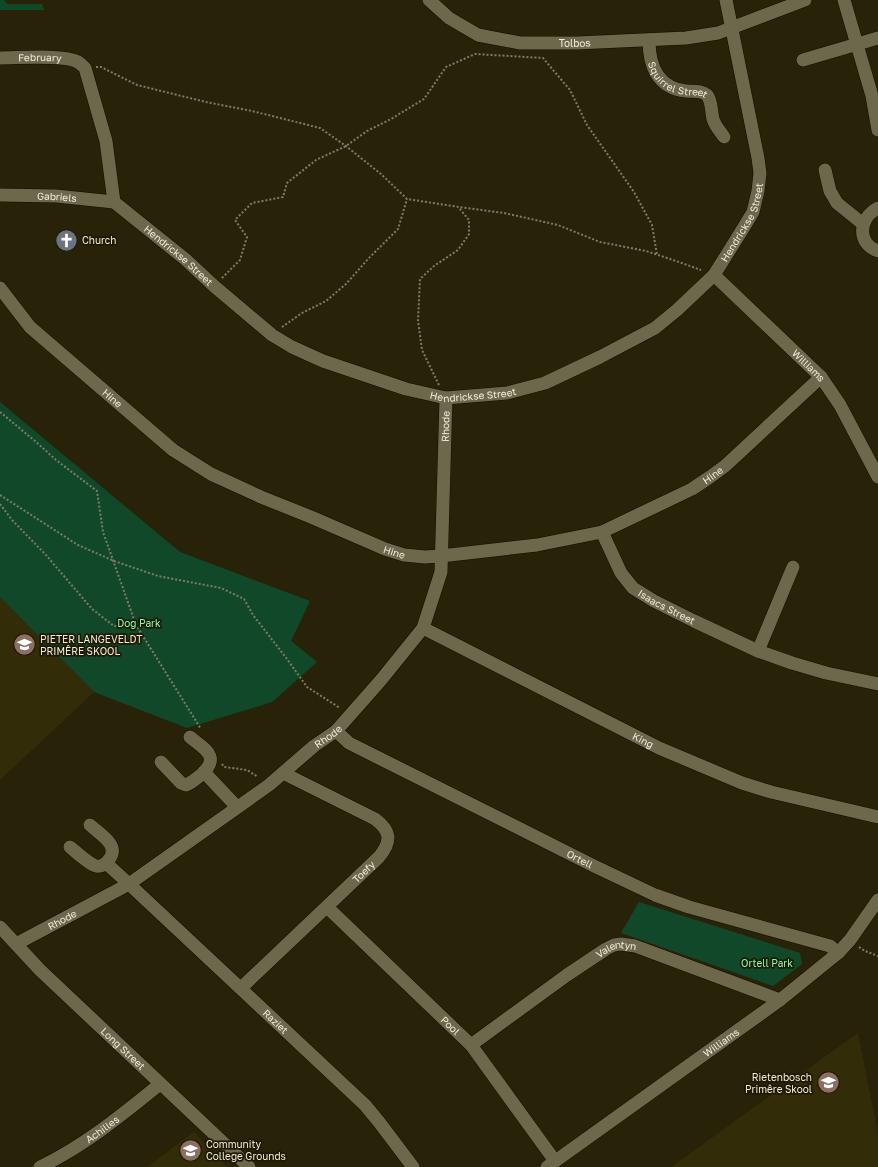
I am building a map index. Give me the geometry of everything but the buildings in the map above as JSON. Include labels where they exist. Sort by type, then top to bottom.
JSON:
[{"type":"street","name":"Tolbos","points":[[429,0],[449,18],[478,35],[520,43],[577,43],[706,36],[718,33],[805,0]]},
{"type":"street","name":"Hendrickse Street","points":[[114,202],[185,259],[214,286],[272,335],[292,347],[323,361],[406,389],[446,398],[507,394],[545,382],[600,357],[654,328],[677,310],[714,275],[753,212],[758,191],[758,158],[726,0]]},
{"type":"street","points":[[844,0],[857,44],[875,94],[878,130]]},
{"type":"street","points":[[802,60],[878,38]]},
{"type":"street","name":"Squirrel Street","points":[[649,40],[649,54],[651,63],[660,78],[667,85],[676,89],[683,91],[703,92],[710,101],[713,119],[724,137]]},
{"type":"street","name":"February","points":[[0,58],[68,58],[82,65]]},
{"type":"street","points":[[82,65],[106,141],[114,202]]},
{"type":"street","points":[[825,170],[830,191],[837,203],[863,224]]},
{"type":"street","name":"Gabriels","points":[[0,195],[56,196],[114,202]]},
{"type":"street","points":[[878,208],[866,217],[862,232],[864,239],[869,246],[878,251]]},
{"type":"street","name":"Williams","points":[[714,275],[821,378],[840,405],[878,477]]},
{"type":"street","name":"Hine","points":[[0,288],[30,327],[173,450],[211,474],[261,497],[311,517],[385,550],[404,555],[425,557],[441,556],[537,545],[602,532],[692,489],[710,477],[725,466],[821,378]]},
{"type":"street","name":"Rhode","points":[[16,944],[129,884],[269,785],[314,746],[336,730],[382,680],[422,628],[441,572],[446,398]]},
{"type":"street","name":"Isaacs Street","points":[[602,532],[621,573],[633,588],[654,601],[758,651],[826,673],[878,684]]},
{"type":"street","points":[[758,651],[793,567]]},
{"type":"street","name":"King","points":[[422,628],[660,748],[742,783],[771,792],[878,817]]},
{"type":"street","name":"Ortell","points":[[336,730],[349,743],[655,895],[689,907],[830,946],[838,954]]},
{"type":"street","points":[[161,762],[181,783],[186,785],[191,783],[204,772],[210,764],[211,758],[207,752],[190,737]]},
{"type":"street","points":[[204,772],[237,808]]},
{"type":"street","name":"Toefy","points":[[241,988],[384,851],[387,843],[387,834],[384,826],[375,819],[283,773]]},
{"type":"street","points":[[70,847],[94,866],[100,866],[106,863],[112,855],[112,845],[90,825]]},
{"type":"street","name":"Raziet","points":[[106,863],[364,1105],[379,1122],[413,1167]]},
{"type":"street","name":"Williams","points":[[551,1164],[780,1000],[838,954],[850,940],[878,900]]},
{"type":"street","name":"Pool","points":[[327,907],[472,1044],[551,1164]]},
{"type":"street","name":"Long Street","points":[[0,927],[46,975],[249,1167]]},
{"type":"street","name":"Valentyn","points":[[472,1044],[568,975],[614,945],[621,944],[635,946],[780,1000]]},
{"type":"street","name":"Achilles","points":[[40,1167],[55,1160],[118,1118],[160,1084]]},
{"type":"path","points":[[214,286],[240,260],[247,237],[235,220],[252,203],[283,197],[287,183],[316,160],[346,146],[367,131],[391,119],[424,99],[446,67],[475,54],[543,58],[570,90],[587,125],[634,192],[652,225],[657,255]]},
{"type":"path","points":[[82,65],[101,67],[137,85],[320,128],[346,146],[381,174],[407,199],[504,213],[558,225],[600,242],[657,255],[714,275]]},
{"type":"path","points":[[272,335],[302,313],[326,301],[346,284],[398,229],[407,199]]},
{"type":"path","points":[[446,398],[422,350],[418,320],[420,279],[434,266],[458,250],[469,234],[469,220],[459,207]]},
{"type":"path","points":[[0,412],[56,460],[97,491],[103,532],[136,625],[204,733]]},
{"type":"path","points":[[0,495],[78,545],[114,561],[158,576],[221,588],[244,599],[253,615],[287,658],[307,687],[350,714]]},
{"type":"path","points":[[0,504],[12,520],[46,555],[92,609],[114,626],[136,625]]},
{"type":"path","points":[[221,761],[224,767],[247,770],[269,785]]},
{"type":"path","points":[[850,940],[865,951],[878,956]]},
{"type":"shaded area","name":"PIETER LANGEVELDT PRIMÊRE SKOOL","points":[[0,597],[94,692],[0,780]]},
{"type":"shaded area","name":"Rietenbosch Primêre Skool","points":[[858,1033],[878,1134],[878,1167],[671,1167]]},
{"type":"shaded area","name":"Community College Grounds","points":[[194,1132],[227,1167],[147,1167]]},
{"type":"green space","points":[[0,0],[4,0],[7,4],[42,4],[44,10],[0,10]]},
{"type":"green space","name":"Dog Park","points":[[0,402],[180,552],[310,601],[291,641],[317,662],[272,702],[187,728],[94,692],[0,597]]},
{"type":"green space","name":"Ortell Park","points":[[639,902],[800,953],[802,964],[773,986],[621,933]]},
{"type":"place","name":"Church","points":[[67,240]]},
{"type":"place","name":"PIETER LANGEVELDT PRIMÊRE SKOOL","points":[[24,645]]},
{"type":"place","name":"Rietenbosch Primêre Skool","points":[[828,1083]]},
{"type":"place","name":"Community College Grounds","points":[[190,1150]]}]
